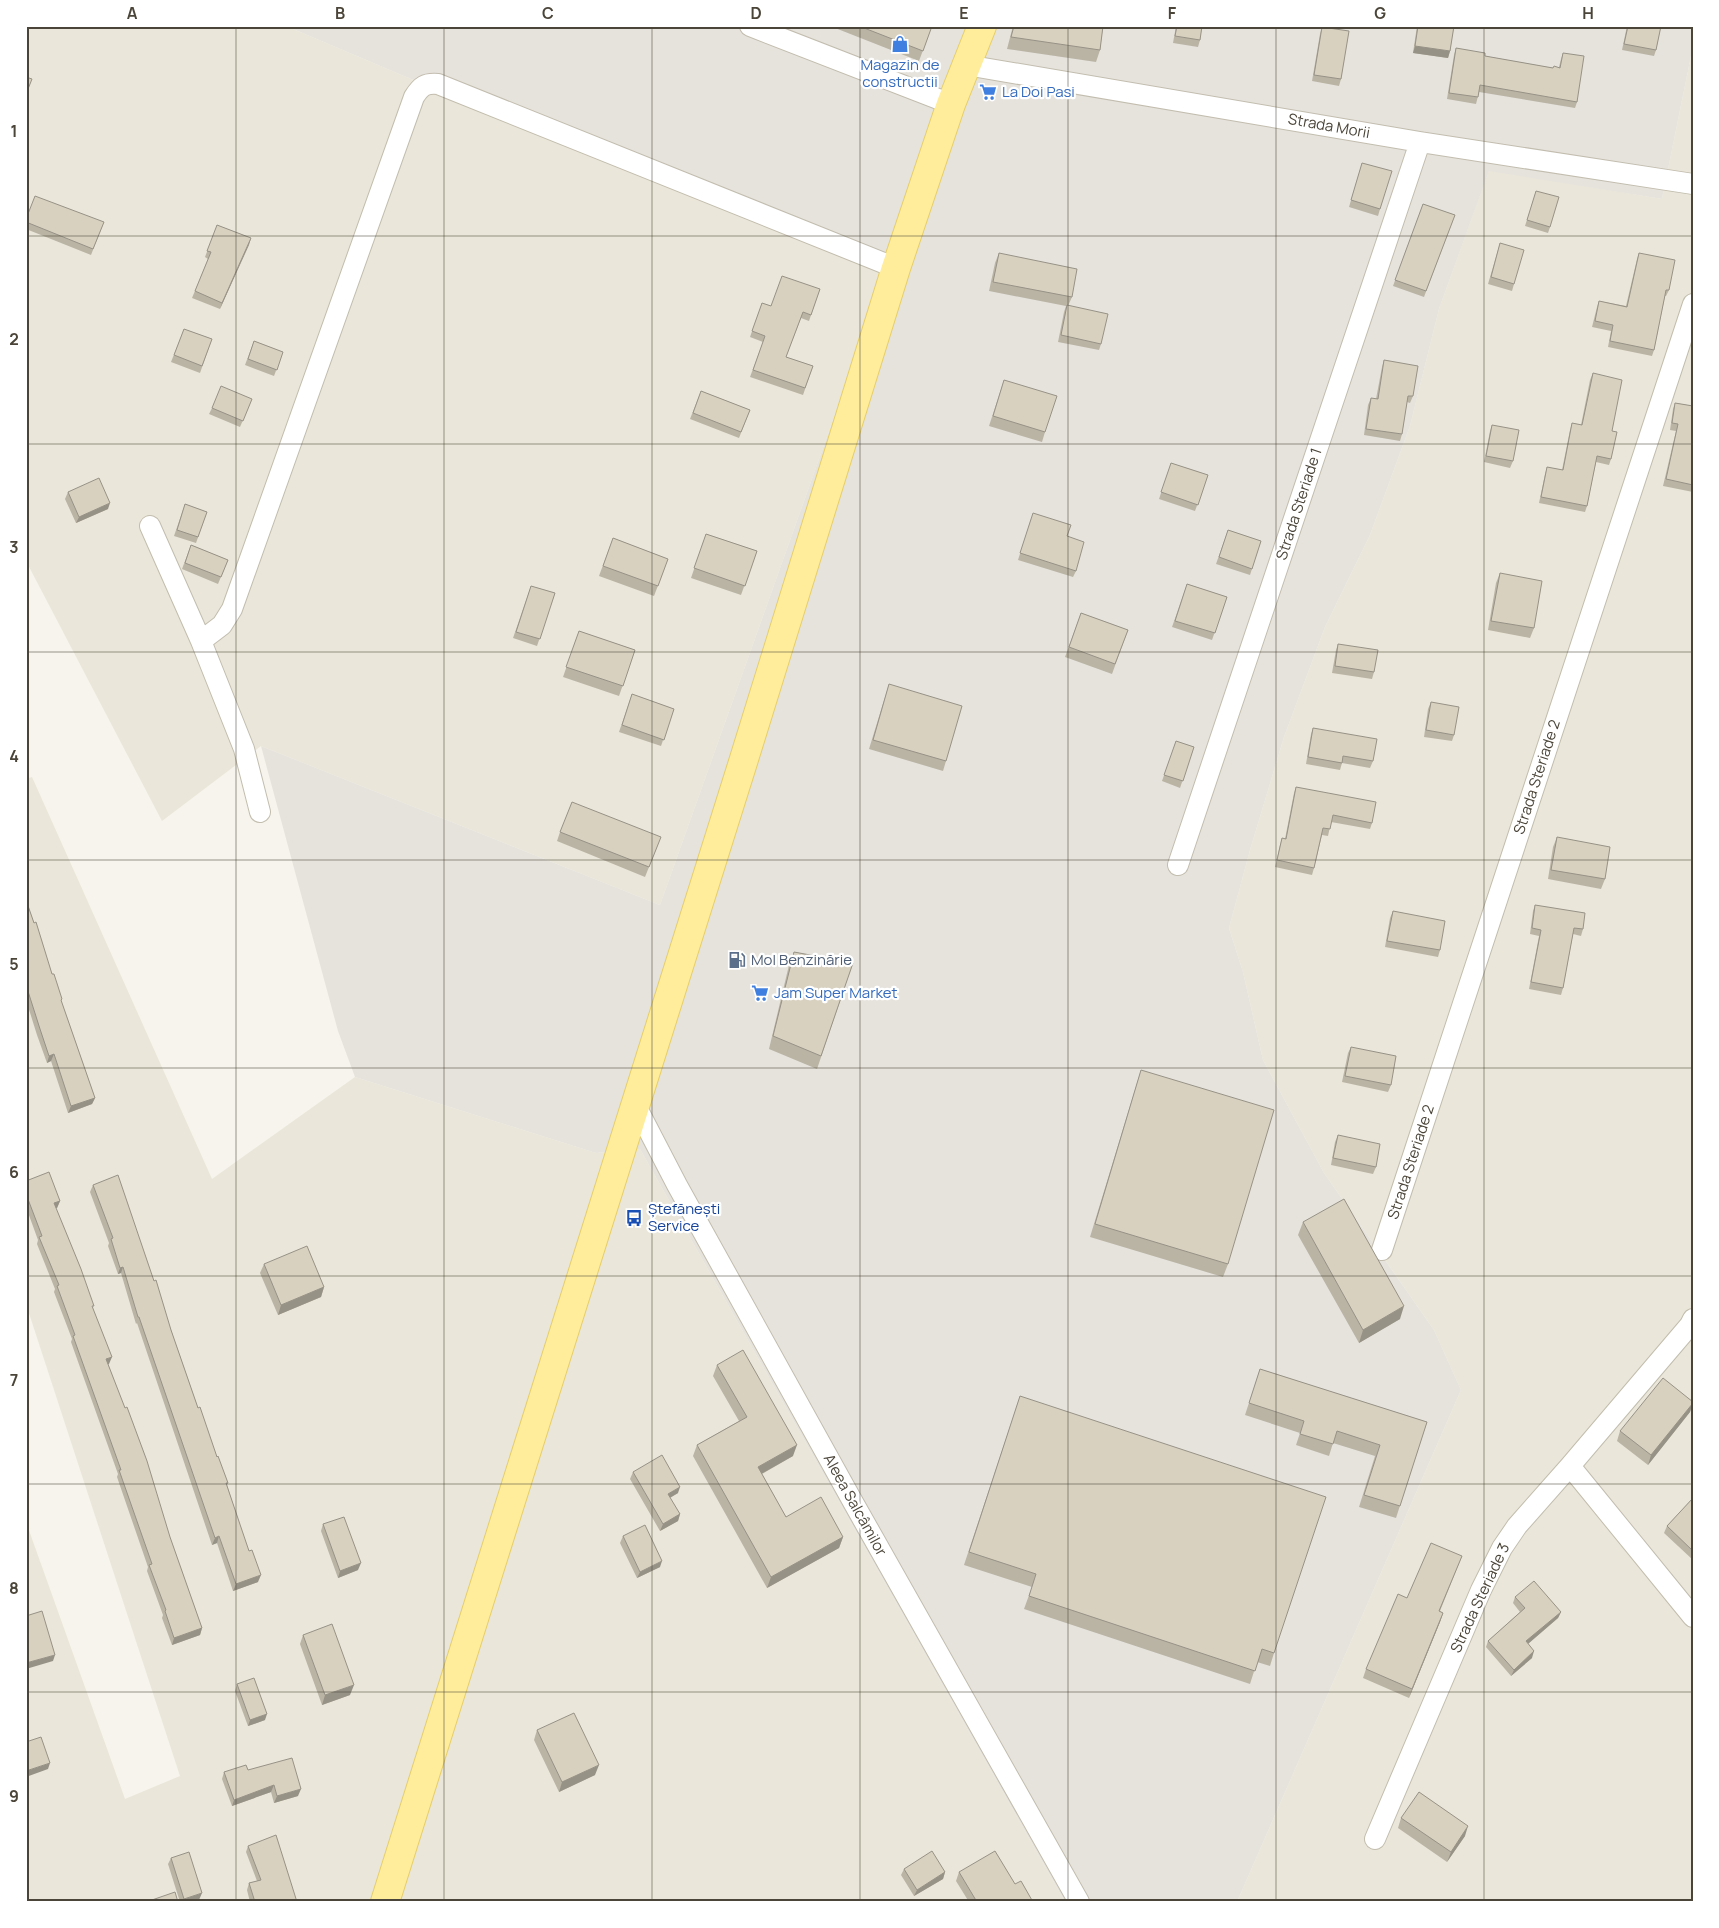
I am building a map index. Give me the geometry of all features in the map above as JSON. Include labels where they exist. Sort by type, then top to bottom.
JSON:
[{"type":"main road","points":[[385,1902],[636,1106],[896,268],[951,104],[982,26]]},
{"type":"street","points":[[750,26],[951,104]]},
{"type":"street","name":"Strada Morii","points":[[966,65],[1420,142],[1693,184]]},
{"type":"street","points":[[201,641],[222,625],[232,609],[414,96],[421,87],[428,84],[438,84],[896,268]]},
{"type":"street","name":"Strada Steriade 1","points":[[1178,865],[1420,142]]},
{"type":"street","name":"Strada Steriade 2","points":[[1382,1250],[1693,304]]},
{"type":"street","points":[[150,526],[201,641],[244,750],[260,812]]},
{"type":"street","name":"Aleea Salcâmilor","points":[[636,1106],[677,1185],[853,1502],[1079,1902]]},
{"type":"street","name":"Strada Steriade 3","points":[[1376,1839],[1477,1598],[1502,1548],[1517,1526],[1684,1333],[1693,1319]]},
{"type":"street","points":[[1570,1466],[1693,1616]]},
{"type":"shaded area","points":[[26,26],[286,26],[576,149],[886,271],[660,905],[261,746],[162,821],[26,561]]},
{"type":"shaded area","points":[[286,26],[1693,26],[1693,46],[1662,199],[1489,171],[1439,309],[1410,426],[1370,535],[1325,627],[1284,737],[1229,928],[1243,972],[1263,1060],[1324,1173],[1434,1330],[1461,1390],[1237,1902],[1065,1902],[640,1149],[596,1153],[355,1077],[338,1031],[261,746],[660,905],[886,271],[576,149]]},
{"type":"shaded area","points":[[1693,46],[1693,1902],[1237,1902],[1461,1390],[1434,1330],[1324,1173],[1263,1060],[1243,972],[1229,928],[1284,737],[1325,627],[1370,535],[1410,426],[1439,309],[1489,170],[1662,199]]},
{"type":"shaded area","points":[[32,777],[212,1179],[355,1077],[596,1153],[640,1149],[1065,1902],[26,1902],[26,1522],[125,1799],[180,1776],[26,1304],[26,779]]},
{"type":"building","points":[[859,26],[932,26],[923,51]]},
{"type":"building","points":[[1014,26],[1103,26],[1100,50],[1011,37]]},
{"type":"building","points":[[1177,26],[1202,26],[1200,40],[1175,36]]},
{"type":"building","points":[[1418,26],[1454,26],[1450,51],[1415,46]]},
{"type":"building","points":[[1628,26],[1661,26],[1656,50],[1624,44]]},
{"type":"building","points":[[1322,27],[1349,31],[1341,79],[1314,75]]},
{"type":"building","points":[[1456,48],[1485,53],[1485,56],[1553,68],[1554,66],[1560,68],[1563,53],[1584,56],[1577,102],[1480,85],[1478,97],[1449,93]]},
{"type":"building","points":[[26,77],[32,79],[26,94]]},
{"type":"building","points":[[1362,163],[1392,171],[1380,209],[1351,200]]},
{"type":"building","points":[[1536,191],[1559,197],[1550,227],[1527,220]]},
{"type":"building","points":[[35,196],[104,222],[93,249],[26,222]]},
{"type":"building","points":[[1423,204],[1455,215],[1426,291],[1395,280]]},
{"type":"building","points":[[217,225],[251,238],[222,303],[195,291],[211,252],[207,251]]},
{"type":"building","points":[[1500,243],[1524,250],[1514,284],[1491,277]]},
{"type":"building","points":[[999,253],[1077,269],[1072,297],[993,282]]},
{"type":"building","points":[[1639,253],[1675,260],[1669,290],[1666,290],[1654,350],[1610,341],[1613,325],[1595,321],[1599,301],[1627,307]]},
{"type":"building","points":[[782,276],[820,289],[811,315],[803,312],[786,357],[813,366],[805,388],[753,370],[765,336],[752,331],[762,303],[771,306]]},
{"type":"building","points":[[1067,305],[1108,314],[1101,344],[1061,335]]},
{"type":"building","points":[[184,329],[212,339],[202,366],[174,355]]},
{"type":"building","points":[[254,341],[283,352],[277,370],[248,359]]},
{"type":"building","points":[[1384,360],[1418,366],[1413,396],[1408,396],[1402,434],[1366,429],[1371,398],[1378,399]]},
{"type":"building","points":[[1593,373],[1622,380],[1612,431],[1617,432],[1611,459],[1597,456],[1587,506],[1541,497],[1547,467],[1563,470],[1572,423],[1582,425]]},
{"type":"building","points":[[1004,380],[1057,396],[1045,432],[993,416]]},
{"type":"building","points":[[221,386],[252,399],[243,421],[212,408]]},
{"type":"building","points":[[701,391],[750,410],[741,432],[693,413]]},
{"type":"building","points":[[1675,403],[1693,406],[1693,485],[1666,479],[1678,424],[1672,423]]},
{"type":"building","points":[[1492,425],[1519,430],[1513,461],[1486,456]]},
{"type":"building","points":[[1171,463],[1208,475],[1198,505],[1161,492]]},
{"type":"building","points":[[99,478],[110,503],[79,517],[68,492]]},
{"type":"building","points":[[185,504],[207,512],[198,537],[177,530]]},
{"type":"building","points":[[1033,513],[1071,525],[1067,536],[1084,542],[1076,571],[1020,553]]},
{"type":"building","points":[[1228,530],[1261,541],[1252,569],[1219,557]]},
{"type":"building","points":[[706,534],[757,551],[745,586],[694,568]]},
{"type":"building","points":[[613,538],[668,559],[658,586],[603,566]]},
{"type":"building","points":[[191,545],[228,560],[221,577],[185,563]]},
{"type":"building","points":[[1500,573],[1542,581],[1534,628],[1491,621]]},
{"type":"building","points":[[1187,584],[1227,597],[1215,633],[1175,621]]},
{"type":"building","points":[[531,586],[555,593],[540,639],[516,632]]},
{"type":"building","points":[[1081,613],[1128,630],[1115,664],[1069,647]]},
{"type":"building","points":[[579,631],[635,650],[623,686],[566,667]]},
{"type":"building","points":[[1338,644],[1378,650],[1374,672],[1335,666]]},
{"type":"building","points":[[889,684],[962,706],[946,761],[873,740]]},
{"type":"building","points":[[632,694],[674,709],[664,740],[622,725]]},
{"type":"building","points":[[1431,702],[1459,707],[1454,735],[1426,730]]},
{"type":"building","points":[[1313,728],[1377,739],[1373,761],[1343,756],[1342,763],[1308,757]]},
{"type":"building","points":[[1176,741],[1194,747],[1183,781],[1164,775]]},
{"type":"building","points":[[1296,787],[1376,802],[1372,823],[1333,815],[1330,829],[1323,828],[1314,868],[1277,860],[1282,838],[1286,839]]},
{"type":"building","points":[[572,802],[661,837],[649,867],[560,832]]},
{"type":"building","points":[[1557,837],[1610,847],[1605,879],[1551,870]]},
{"type":"building","points":[[26,900],[34,923],[36,922],[95,1098],[71,1106],[54,1054],[49,1056],[26,985]]},
{"type":"building","points":[[1535,905],[1585,913],[1583,929],[1574,928],[1563,988],[1531,982],[1541,930],[1532,928]]},
{"type":"building","points":[[1393,911],[1445,921],[1440,950],[1387,941]]},
{"type":"building","points":[[794,952],[853,963],[821,1056],[773,1036]]},
{"type":"building","points":[[1351,1047],[1396,1056],[1391,1085],[1345,1076]]},
{"type":"building","points":[[1141,1070],[1274,1110],[1228,1264],[1095,1224]]},
{"type":"building","points":[[1338,1135],[1380,1144],[1376,1167],[1333,1158]]},
{"type":"building","points":[[49,1172],[60,1201],[54,1203],[81,1269],[94,1306],[92,1306],[112,1357],[106,1359],[125,1408],[127,1407],[147,1461],[170,1537],[202,1628],[174,1638],[166,1610],[149,1565],[152,1564],[119,1470],[121,1470],[73,1336],[75,1335],[57,1286],[59,1285],[39,1237],[42,1236],[26,1194],[26,1181]]},
{"type":"building","points":[[118,1175],[154,1281],[156,1280],[198,1408],[200,1407],[228,1483],[226,1483],[249,1551],[252,1550],[261,1575],[236,1584],[219,1536],[215,1538],[138,1317],[123,1267],[120,1268],[111,1239],[113,1238],[93,1185]]},
{"type":"building","points":[[1344,1199],[1404,1306],[1363,1330],[1303,1222]]},
{"type":"building","points":[[307,1246],[324,1287],[281,1305],[264,1264]]},
{"type":"building","points":[[743,1350],[797,1445],[758,1467],[786,1517],[821,1497],[843,1537],[771,1577],[697,1445],[747,1417],[717,1365]]},
{"type":"building","points":[[1260,1369],[1427,1422],[1400,1506],[1364,1495],[1380,1445],[1337,1431],[1333,1444],[1300,1434],[1304,1421],[1249,1403]]},
{"type":"building","points":[[1663,1378],[1693,1403],[1651,1455],[1620,1431]]},
{"type":"building","points":[[1020,1396],[1326,1497],[1274,1653],[1262,1649],[1255,1671],[1029,1596],[1036,1574],[969,1552]]},
{"type":"building","points":[[662,1455],[680,1487],[668,1494],[680,1514],[663,1524],[633,1472]]},
{"type":"building","points":[[1693,1498],[1693,1551],[1667,1526]]},
{"type":"building","points":[[344,1517],[361,1563],[340,1571],[323,1524]]},
{"type":"building","points":[[645,1525],[662,1561],[640,1572],[623,1536]]},
{"type":"building","points":[[1431,1543],[1462,1556],[1439,1611],[1443,1613],[1412,1689],[1366,1669],[1398,1594],[1407,1598]]},
{"type":"building","points":[[1534,1581],[1561,1612],[1526,1641],[1534,1651],[1514,1670],[1488,1641],[1525,1608],[1515,1597]]},
{"type":"building","points":[[42,1611],[55,1655],[26,1663],[26,1616]]},
{"type":"building","points":[[332,1624],[354,1685],[325,1695],[303,1635]]},
{"type":"building","points":[[254,1678],[267,1714],[250,1720],[237,1684]]},
{"type":"building","points":[[574,1713],[599,1765],[562,1782],[537,1730]]},
{"type":"building","points":[[41,1737],[50,1763],[26,1771],[26,1742]]},
{"type":"building","points":[[292,1758],[301,1789],[277,1796],[274,1785],[234,1800],[224,1772],[246,1765],[248,1770]]},
{"type":"building","points":[[1419,1792],[1468,1826],[1451,1852],[1401,1818]]},
{"type":"building","points":[[276,1835],[297,1902],[255,1902],[249,1883],[261,1880],[248,1846]]},
{"type":"building","points":[[932,1851],[945,1872],[917,1890],[904,1869]]},
{"type":"building","points":[[995,1851],[1015,1884],[1021,1881],[1033,1902],[977,1902],[959,1872]]},
{"type":"building","points":[[189,1852],[202,1893],[184,1899],[171,1858]]},
{"type":"building","points":[[175,1892],[178,1902],[149,1902],[149,1901]]},
{"type":"place","name":"Magazin de constructii","points":[[900,44]]},
{"type":"place","name":"La Doi Pasi","points":[[988,92]]},
{"type":"place","name":"Mol Benzinărie","points":[[737,960]]},
{"type":"place","name":"Jam Super Market","points":[[760,993]]},
{"type":"place","name":"Ștefănești Service","points":[[634,1218]]}]
